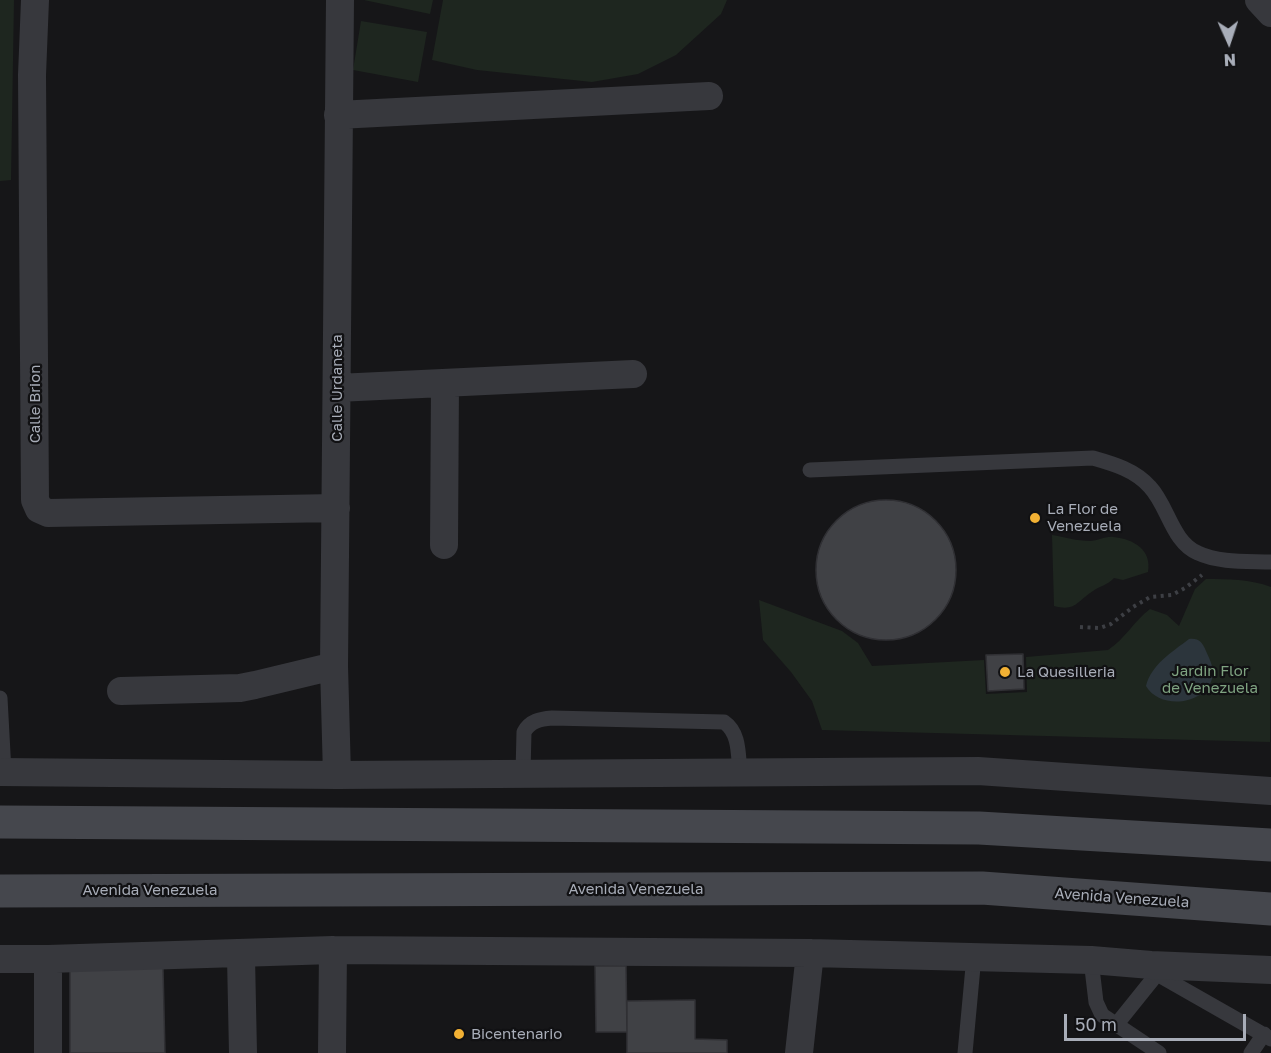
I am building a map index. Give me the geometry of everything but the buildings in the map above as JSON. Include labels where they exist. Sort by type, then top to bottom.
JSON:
[{"type":"street","name":"Calle Brion","points":[[35,0],[32,75],[35,500],[39,509],[48,513],[336,508]]},
{"type":"street","name":"Calle Urdaneta","points":[[337,775],[334,666],[340,0]]},
{"type":"street","points":[[1259,0],[1271,13]]},
{"type":"street","points":[[338,115],[709,96]]},
{"type":"street","points":[[337,388],[633,374]]},
{"type":"street","points":[[444,545],[445,383]]},
{"type":"street","points":[[121,691],[247,687],[334,666]]},
{"type":"street","points":[[2,772],[337,775],[978,771],[1271,791]]},
{"type":"street","points":[[0,822],[979,828],[1271,845]]},
{"type":"street","name":"Avenida Venezuela","points":[[0,891],[982,888],[1271,909]]},
{"type":"street","points":[[332,1053],[333,950]]},
{"type":"street","points":[[0,959],[48,960],[333,950],[810,953],[1091,960],[1154,969],[1271,970]]},
{"type":"street","points":[[239,953],[241,957],[243,1053]]},
{"type":"street","points":[[799,1053],[810,953]]},
{"type":"street","points":[[48,960],[48,1053]]},
{"type":"lane","points":[[810,470],[1093,458],[1124,468],[1150,487],[1181,540],[1197,553],[1219,559],[1271,562]]},
{"type":"lane","points":[[0,698],[2,772]]},
{"type":"lane","points":[[523,773],[524,732],[527,726],[541,719],[552,718],[724,722],[736,737],[740,772]]},
{"type":"lane","points":[[965,1053],[974,956]]},
{"type":"lane","points":[[1091,960],[1096,1002],[1101,1015],[1159,1053]]},
{"type":"lane","points":[[1116,1025],[1154,969],[1268,1037],[1251,1053]]},
{"type":"path","points":[[1080,627],[1100,628],[1111,624],[1150,597],[1172,595],[1204,574]]},
{"type":"green space","points":[[0,0],[14,0],[11,180],[0,181]]},
{"type":"green space","points":[[364,0],[433,0],[430,14]]},
{"type":"green space","points":[[443,0],[727,0],[721,14],[676,55],[638,74],[592,82],[477,70],[432,60]]},
{"type":"green space","points":[[361,21],[427,32],[418,82],[353,70]]},
{"type":"green space","points":[[1052,535],[1085,541],[1110,537],[1128,540],[1144,552],[1149,564],[1148,572],[1123,580],[1114,578],[1072,607],[1054,606]]},
{"type":"green space","name":"Jardin Flor de Venezuela","points":[[1206,579],[1231,579],[1271,587],[1270,742],[822,730],[812,701],[763,640],[759,600],[842,631],[858,643],[872,666],[984,660],[986,694],[1027,692],[1026,657],[1108,650],[1150,609],[1167,615],[1179,626],[1195,589]]},
{"type":"shaded area","points":[[1189,639],[1198,640],[1203,645],[1212,665],[1212,679],[1207,688],[1191,699],[1171,701],[1161,699],[1146,686],[1149,678],[1157,665]]},
{"type":"place","name":"La Flor de Venezuela","points":[[1035,518]]},
{"type":"place","name":"La Quesilleria","points":[[1005,672]]},
{"type":"place","name":"Bicentenario","points":[[459,1034]]}]
